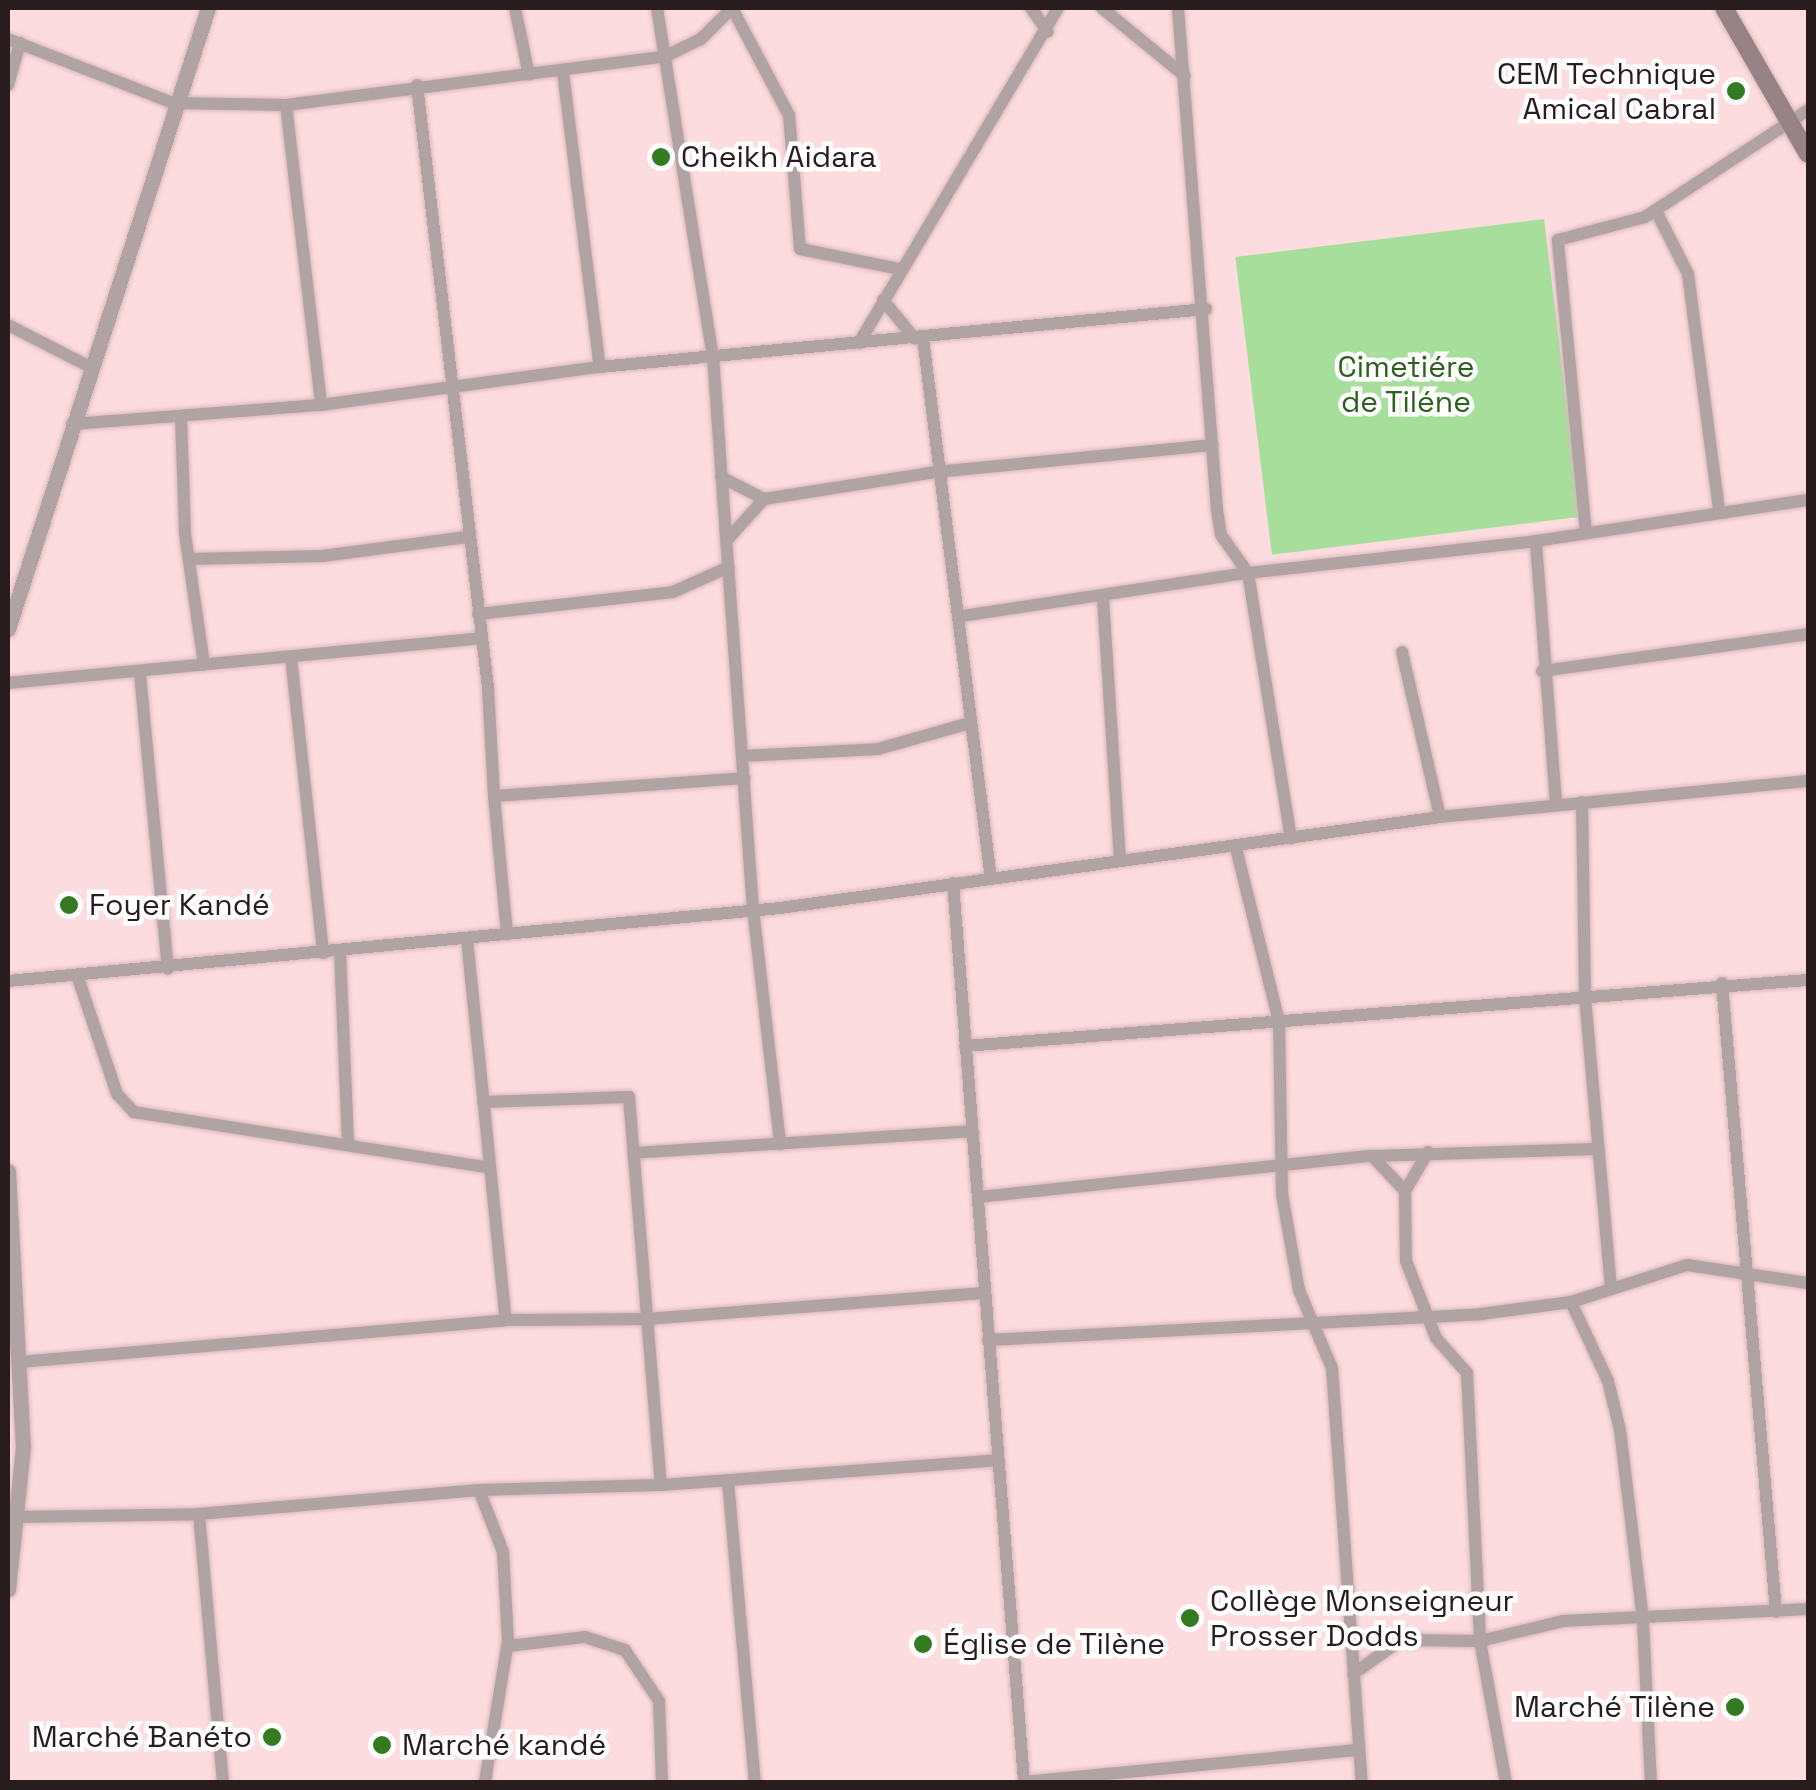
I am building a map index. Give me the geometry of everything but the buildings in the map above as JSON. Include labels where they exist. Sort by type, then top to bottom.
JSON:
[{"type":"main road","points":[[1724,8],[1808,154]]},
{"type":"street","points":[[8,629],[88,366],[208,8]]},
{"type":"street","points":[[657,8],[713,357],[753,909],[780,1144]]},
{"type":"street","points":[[8,85],[14,41],[173,103],[286,105],[416,85],[563,72],[666,56],[701,39],[732,8],[789,115],[800,249],[899,269]]},
{"type":"street","points":[[1031,8],[1048,32]]},
{"type":"street","points":[[859,343],[997,102],[1048,32],[1058,8]]},
{"type":"street","points":[[1102,8],[1185,76]]},
{"type":"street","points":[[1178,8],[1206,309],[1221,536],[1248,573],[1291,839]]},
{"type":"street","points":[[512,9],[529,75]]},
{"type":"street","points":[[563,72],[600,368]]},
{"type":"street","points":[[416,85],[482,638],[507,934]]},
{"type":"street","points":[[286,105],[321,405]]},
{"type":"street","points":[[1586,532],[1555,248],[1564,237],[1656,211],[1808,110]]},
{"type":"street","points":[[1656,211],[1688,274],[1719,510]]},
{"type":"street","points":[[883,300],[919,338],[936,472],[962,616],[970,723],[991,879]]},
{"type":"street","points":[[72,424],[321,405],[600,368],[1206,309]]},
{"type":"street","points":[[8,325],[88,366]]},
{"type":"street","points":[[181,418],[189,560],[204,666]]},
{"type":"street","points":[[721,477],[764,498],[936,472],[1213,445]]},
{"type":"street","points":[[727,540],[764,498]]},
{"type":"street","points":[[962,616],[1104,598],[1248,573],[1536,541],[1719,510],[1808,500]]},
{"type":"street","points":[[189,560],[322,556],[468,537]]},
{"type":"street","points":[[1536,541],[1542,670],[1556,804]]},
{"type":"street","points":[[478,614],[673,592],[729,567]]},
{"type":"street","points":[[1104,598],[1120,859]]},
{"type":"street","points":[[1542,670],[1808,634]]},
{"type":"street","points":[[8,683],[140,674],[482,638]]},
{"type":"street","points":[[1402,652],[1440,817]]},
{"type":"street","points":[[291,657],[323,953]]},
{"type":"street","points":[[140,674],[168,969]]},
{"type":"street","points":[[742,756],[878,749],[970,723]]},
{"type":"street","points":[[494,796],[744,778]]},
{"type":"street","points":[[8,981],[78,978],[753,909],[1120,859],[1236,848],[1440,817],[1808,780]]},
{"type":"street","points":[[1582,802],[1585,998],[1611,1288]]},
{"type":"street","points":[[1236,848],[1279,1022],[1283,1166],[1308,1321],[1332,1368],[1362,1782]]},
{"type":"street","points":[[953,883],[1024,1782],[1358,1750]]},
{"type":"street","points":[[467,938],[506,1320]]},
{"type":"street","points":[[340,952],[348,1144]]},
{"type":"street","points":[[78,978],[117,1094],[134,1112],[490,1168]]},
{"type":"street","points":[[965,1046],[1585,998],[1722,983],[1808,980]]},
{"type":"street","points":[[1722,983],[1743,1272],[1776,1612]]},
{"type":"street","points":[[483,1102],[624,1092],[633,1152],[661,1485]]},
{"type":"street","points":[[633,1152],[972,1131]]},
{"type":"street","points":[[979,1197],[1372,1156],[1597,1149]]},
{"type":"street","points":[[1428,1152],[1406,1192],[1406,1261],[1427,1319],[1467,1373],[1480,1641],[1506,1782]]},
{"type":"street","points":[[1372,1156],[1406,1192]]},
{"type":"street","points":[[8,1171],[19,1362],[18,1517],[8,1589]]},
{"type":"street","points":[[988,1340],[1308,1321],[1427,1319],[1572,1302],[1688,1265],[1808,1284]]},
{"type":"street","points":[[19,1362],[506,1320],[646,1319],[984,1293]]},
{"type":"street","points":[[1572,1302],[1608,1382],[1620,1430],[1643,1621],[1652,1782]]},
{"type":"street","points":[[18,1517],[199,1514],[479,1490],[661,1485],[998,1460]]},
{"type":"street","points":[[728,1481],[755,1782]]},
{"type":"street","points":[[479,1490],[503,1552],[508,1646],[484,1782]]},
{"type":"street","points":[[199,1514],[224,1782]]},
{"type":"street","points":[[1352,1674],[1401,1640],[1480,1641],[1563,1621],[1643,1621],[1808,1610]]},
{"type":"street","points":[[508,1646],[584,1638],[625,1650],[659,1701],[662,1782]]},
{"type":"green space","name":"Cimetiére de Tiléne","points":[[1544,219],[1581,517],[1272,555],[1235,257]]},
{"type":"place","name":"CEM Technique Amical Cabral","points":[[1736,91]]},
{"type":"place","name":"Cheikh Aidara","points":[[661,157]]},
{"type":"place","name":"Foyer Kandé","points":[[69,905]]},
{"type":"place","name":"Collège Monseigneur Prosser Dodds","points":[[1190,1618]]},
{"type":"place","name":"Église de Tilène","points":[[923,1644]]},
{"type":"place","name":"Marché Tilène","points":[[1735,1707]]},
{"type":"place","name":"Marché Banéto","points":[[272,1737]]},
{"type":"place","name":"Marché kandé","points":[[382,1745]]}]
